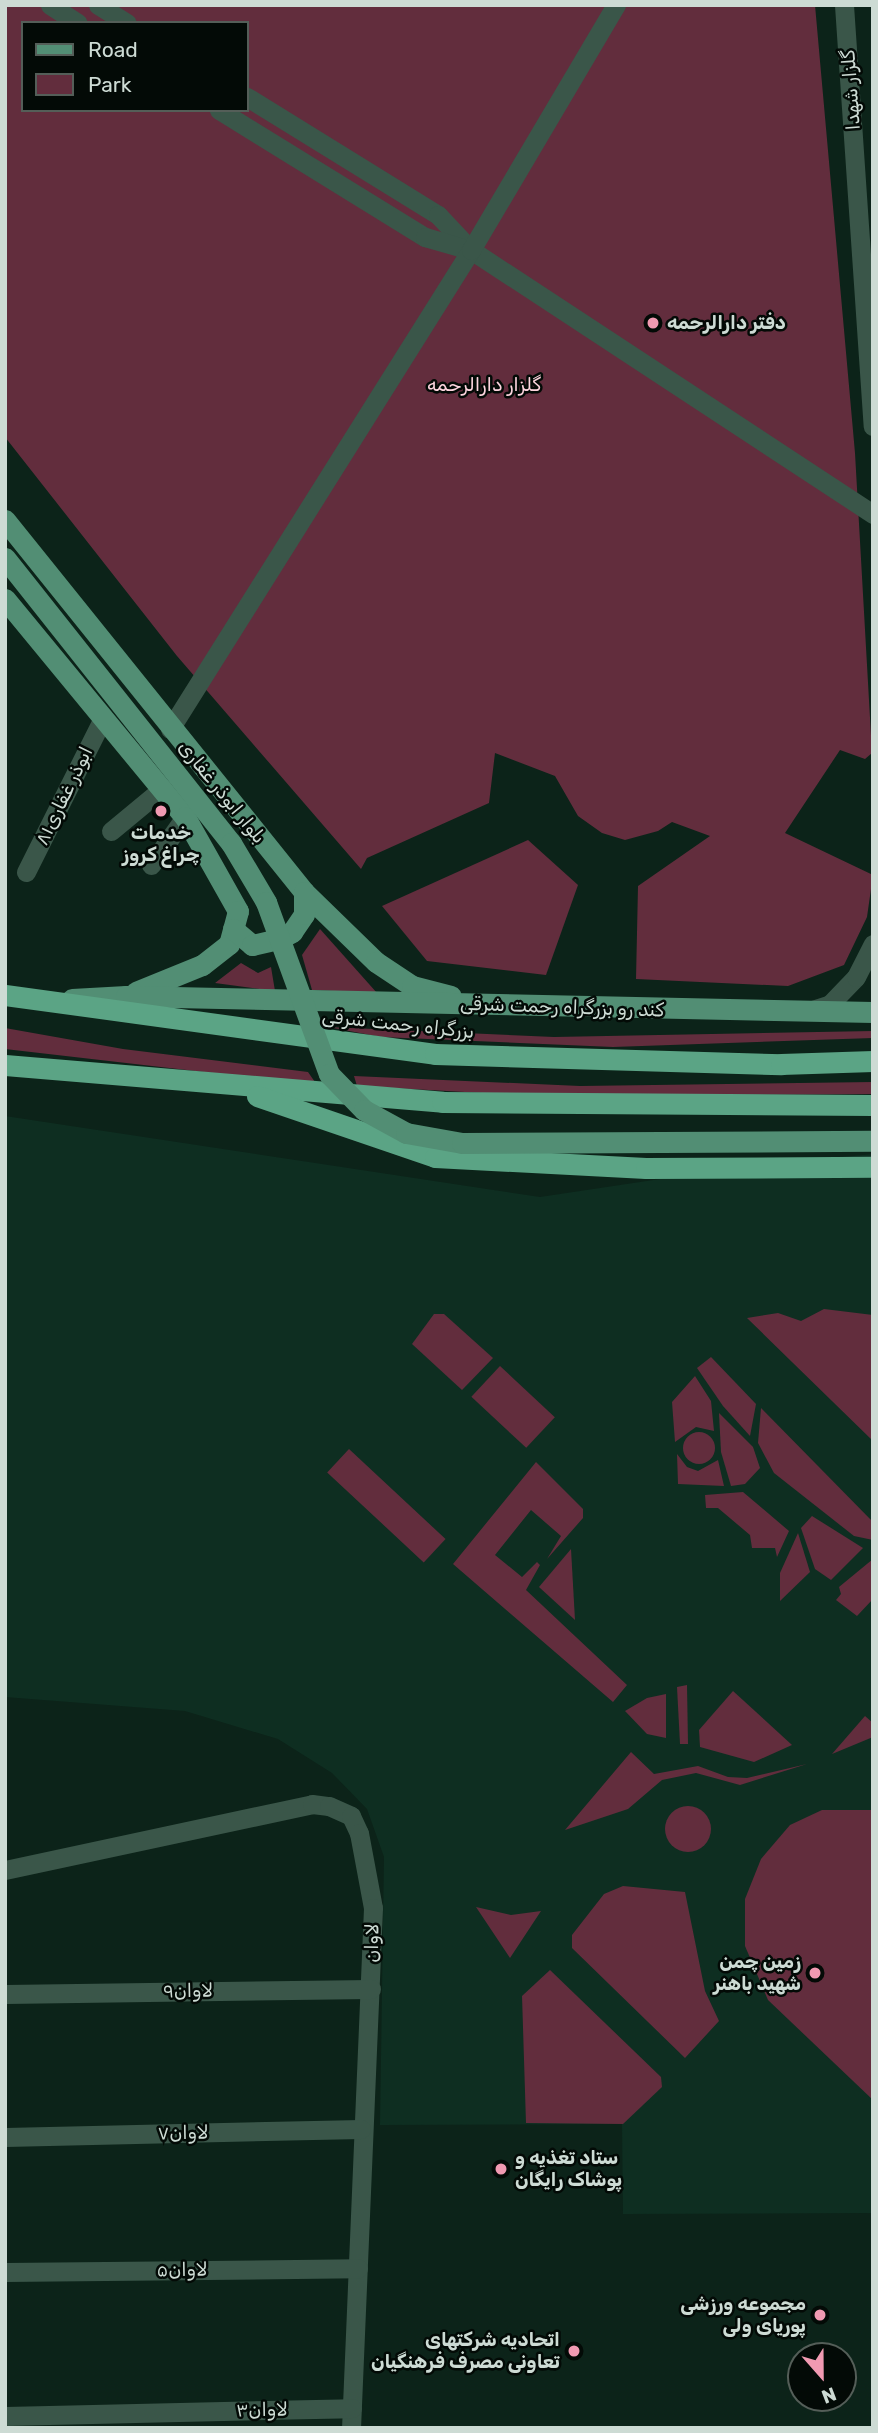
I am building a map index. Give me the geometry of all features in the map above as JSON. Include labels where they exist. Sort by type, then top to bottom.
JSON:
[{"type":"highway","name":"بزرگراه رحمت شرقی","points":[[5,995],[435,1054],[781,1064],[873,1061]]},
{"type":"highway","points":[[5,1065],[442,1102],[789,1107],[873,1105]]},
{"type":"highway","points":[[215,1083],[435,1157],[646,1168],[873,1167]]},
{"type":"main road","name":"بلوار ابوذر غفاری","points":[[5,520],[170,729],[304,892],[376,962],[412,986],[483,1005]]},
{"type":"main road","points":[[5,558],[231,843],[266,902],[329,1074],[364,1110],[406,1133],[462,1143],[873,1141]]},
{"type":"main road","points":[[8,608],[185,817],[237,911],[229,944],[202,965],[126,996],[39,1001]]},
{"type":"main road","points":[[233,929],[252,945],[279,939],[292,932],[304,914],[304,892]]},
{"type":"main road","name":"کند رو بزرگراه رحمت شرقی","points":[[126,996],[803,1014],[873,1012]]},
{"type":"street","points":[[50,5],[75,21]]},
{"type":"street","points":[[98,5],[124,21]]},
{"type":"street","points":[[170,729],[471,250],[616,5]]},
{"type":"street","name":"گلزار شهدا","points":[[846,5],[873,426]]},
{"type":"street","points":[[248,98],[438,215],[471,250],[873,514]]},
{"type":"street","points":[[222,112],[425,237],[471,250]]},
{"type":"street","name":"۸۱ابوذر غفاری","points":[[26,872],[102,720]]},
{"type":"street","points":[[111,831],[163,788]]},
{"type":"street","points":[[151,865],[185,817]]},
{"type":"street","points":[[803,1014],[830,1004],[856,977],[873,944]]},
{"type":"street","name":"لاوان","points":[[5,1870],[312,1804],[329,1805],[351,1816],[359,1833],[373,1908],[371,1989],[361,2129],[351,2428]]},
{"type":"street","name":"۹لاوان","points":[[5,1994],[371,1989]]},
{"type":"street","name":"۷لاوان","points":[[5,2137],[361,2129]]},
{"type":"street","name":"۵لاوان","points":[[5,2272],[358,2267]]},
{"type":"street","name":"۳لاوان","points":[[5,2416],[352,2408]]},
{"type":"shaded area","points":[[5,1116],[540,1197],[740,1167],[873,1154],[873,2213],[623,2214],[622,2124],[380,2125],[384,1857],[367,1809],[332,1773],[278,1739],[185,1711],[5,1697]]},
{"type":"green space","name":"گلزار دارالرحمه","points":[[5,5],[815,5],[855,453],[872,753],[865,759],[840,750],[785,833],[873,875],[867,917],[844,965],[788,986],[636,979],[638,886],[710,836],[672,822],[658,831],[625,840],[602,833],[578,816],[555,776],[495,753],[489,803],[367,858],[361,869],[177,656],[5,437]]},
{"type":"green space","points":[[528,840],[578,885],[546,975],[427,961],[382,906]]},
{"type":"green space","points":[[320,929],[377,993],[312,990],[302,955]]},
{"type":"green space","points":[[241,963],[258,973],[271,967],[275,991],[215,983]]},
{"type":"green space","points":[[328,1027],[554,1037],[873,1031],[873,1038],[613,1047],[381,1037]]},
{"type":"green space","points":[[5,1028],[123,1049],[308,1072],[317,1085],[5,1049]]},
{"type":"green space","points":[[354,1076],[580,1086],[873,1082],[873,1094],[535,1096],[357,1086]]},
{"type":"green space","points":[[824,1309],[873,1315],[873,1441],[747,1318],[778,1313],[801,1321]]},
{"type":"green space","points":[[434,1314],[444,1314],[493,1358],[462,1390],[412,1344]]},
{"type":"green space","points":[[711,1357],[756,1404],[750,1436],[723,1406],[697,1368]]},
{"type":"green space","points":[[500,1366],[555,1417],[526,1448],[471,1397]]},
{"type":"green space","points":[[695,1376],[711,1401],[714,1431],[696,1427],[675,1442],[672,1402]]},
{"type":"green space","points":[[761,1408],[873,1522],[873,1540],[854,1536],[774,1473],[758,1443]]},
{"type":"green space","points":[[719,1413],[753,1447],[760,1468],[745,1484],[731,1486],[721,1452]]},
{"type":"green space","points":[[699,1432],[710,1437],[715,1448],[710,1459],[699,1464],[688,1459],[683,1448],[688,1437]]},
{"type":"green space","points":[[349,1449],[446,1539],[424,1562],[327,1472]]},
{"type":"green space","points":[[677,1454],[687,1467],[698,1471],[718,1460],[724,1486],[678,1484]]},
{"type":"green space","points":[[536,1462],[583,1509],[583,1518],[547,1559],[561,1536],[531,1510],[495,1555],[522,1577],[537,1562],[540,1565],[526,1590],[627,1685],[613,1702],[453,1564]]},
{"type":"green space","points":[[743,1492],[789,1531],[777,1557],[775,1548],[752,1548],[750,1535],[718,1508],[706,1508],[705,1495]]},
{"type":"green space","points":[[812,1516],[863,1548],[831,1580],[815,1569],[801,1528]]},
{"type":"green space","points":[[798,1533],[810,1572],[780,1601],[780,1573]]},
{"type":"green space","points":[[571,1549],[575,1620],[539,1587]]},
{"type":"green space","points":[[873,1559],[873,1599],[857,1616],[836,1600],[841,1594],[839,1587]]},
{"type":"green space","points":[[687,1685],[688,1744],[680,1744],[677,1687]]},
{"type":"green space","points":[[733,1691],[792,1745],[754,1762],[700,1747],[699,1730]]},
{"type":"green space","points":[[666,1694],[666,1738],[647,1734],[625,1711],[647,1698]]},
{"type":"green space","points":[[865,1716],[873,1723],[873,1737],[832,1754]]},
{"type":"green space","points":[[631,1752],[654,1774],[698,1766],[728,1777],[747,1778],[807,1764],[740,1785],[696,1773],[662,1780],[628,1809],[565,1830]]},
{"type":"green space","points":[[688,1806],[704,1813],[711,1829],[704,1845],[688,1852],[672,1845],[665,1829],[672,1813]]},
{"type":"green space","name":"زمین چمن شهید باهنر","points":[[822,1810],[873,1810],[873,2100],[768,2000],[745,1946],[745,1899],[761,1859],[790,1825]]},
{"type":"green space","points":[[623,1886],[685,1892],[705,1991],[719,2021],[685,2058],[572,1948],[572,1935],[604,1894]]},
{"type":"green space","points":[[476,1907],[511,1915],[541,1911],[510,1958]]},
{"type":"green space","points":[[550,1970],[661,2077],[662,2087],[623,2124],[526,2123],[522,1996]]},
{"type":"place","name":"دفتر دارالرحمه","points":[[653,323]]},
{"type":"place","name":"خدمات چراغ کروز","points":[[161,811]]},
{"type":"place","name":"زمین چمن شهید باهنر","points":[[815,1973]]},
{"type":"place","name":"ستاد تغذیه و پوشاک رایگان","points":[[501,2169]]},
{"type":"place","name":"مجموعه ورزشی پوریای ولی","points":[[820,2315]]},
{"type":"place","name":"اتحادیه شرکتهای تعاونی مصرف فرهنگیان","points":[[574,2351]]}]
